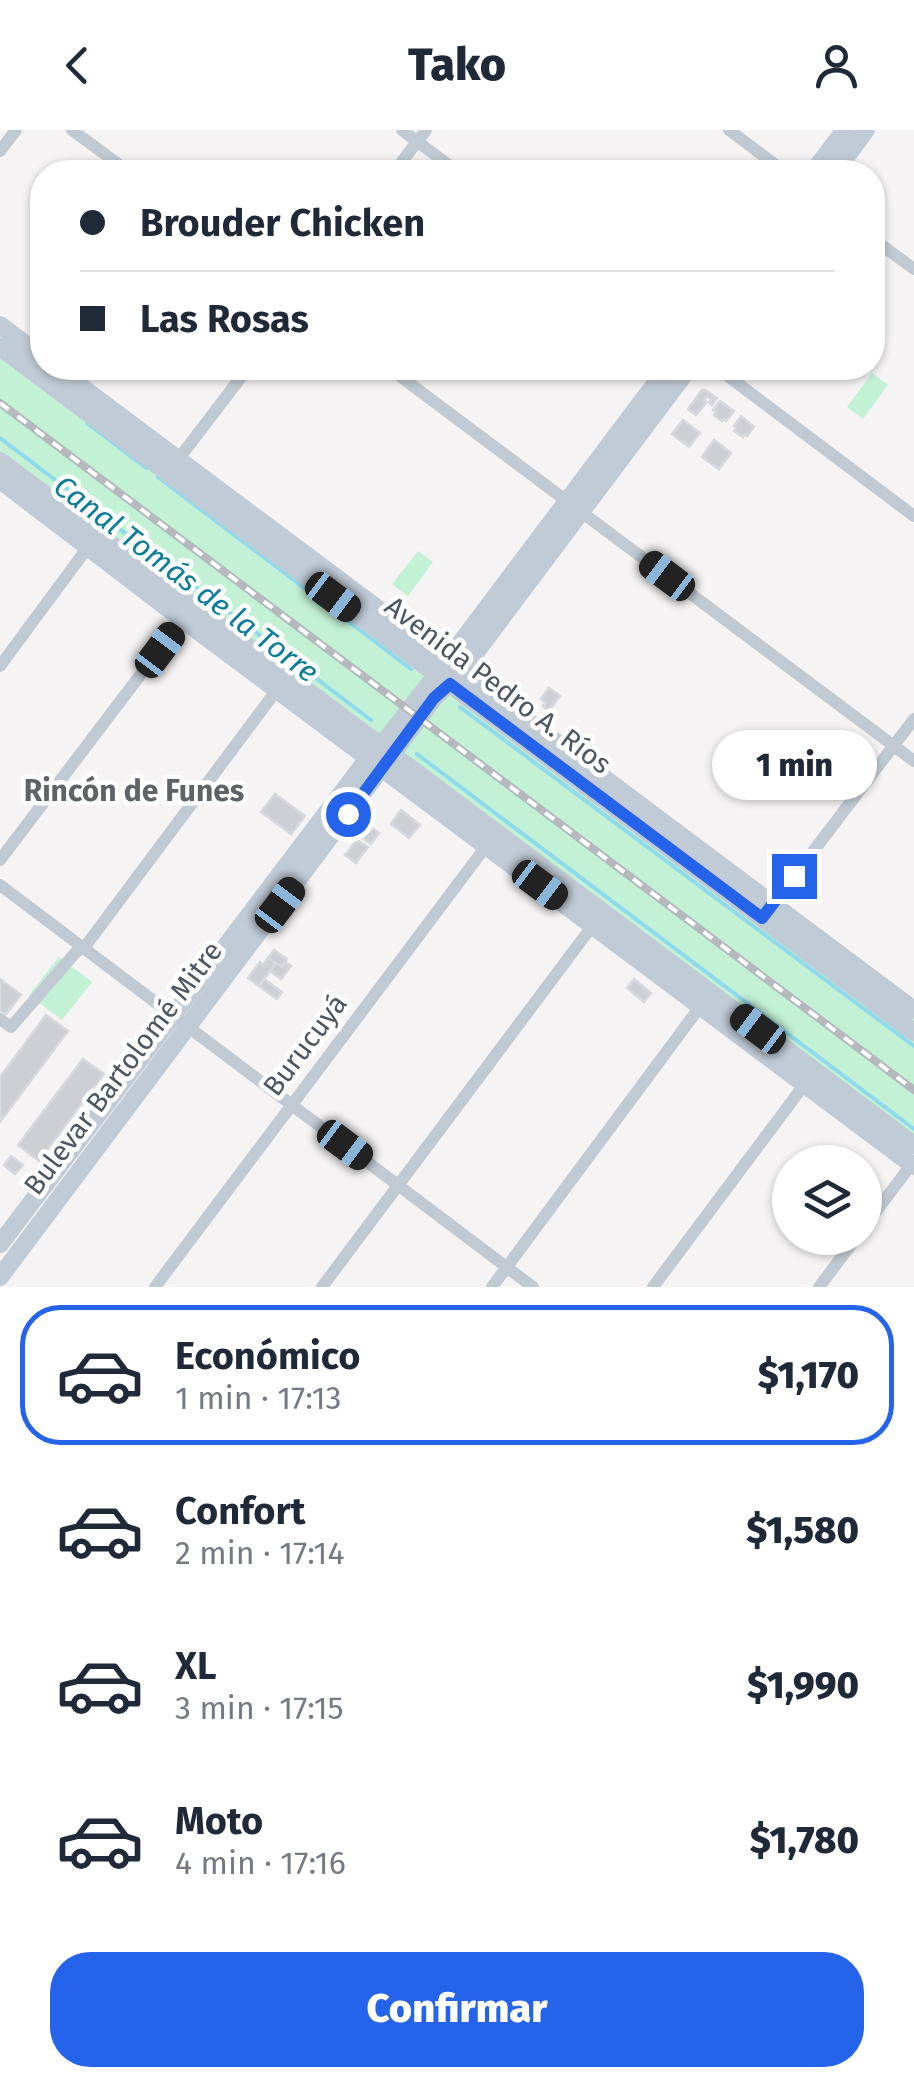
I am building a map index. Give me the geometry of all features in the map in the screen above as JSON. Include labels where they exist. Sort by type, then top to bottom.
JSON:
[{"type":"main road","points":[[822,160],[845,130]]},
{"type":"main road","points":[[843,160],[866,130]]},
{"type":"main road","points":[[0,325],[30,348]]},
{"type":"main road","name":"Avenida Pedro A. Ríos","points":[[0,347],[30,368]]},
{"type":"main road","name":"Avenida Pedro A. Ríos","points":[[48,380],[173,466],[768,912],[914,1032]]},
{"type":"main road","name":"Avenida Pedro A. Ríos","points":[[70,380],[173,466]]},
{"type":"main road","name":"Bulevar Bartolomé Mitre","points":[[574,506],[659,380]]},
{"type":"main road","name":"Bulevar Bartolomé Mitre","points":[[0,1276],[181,1021],[381,756],[574,506],[678,380]]},
{"type":"main road","points":[[0,461],[93,542]]},
{"type":"main road","points":[[0,480],[93,542],[381,756],[810,1077],[913,1159]]},
{"type":"main road","name":"Avenida Pedro A. Ríos","points":[[768,912],[914,1010]]},
{"type":"main road","name":"Bulevar Bartolomé Mitre","points":[[0,1244],[181,1021]]},
{"type":"street","points":[[0,151],[16,130]]},
{"type":"street","points":[[72,130],[112,160]]},
{"type":"street","points":[[402,130],[421,136],[446,160]]},
{"type":"street","points":[[729,130],[769,160]]},
{"type":"street","points":[[403,160],[421,136]]},
{"type":"street","points":[[885,248],[914,269]]},
{"type":"street","points":[[173,466],[239,380]]},
{"type":"street","points":[[405,380],[914,762]]},
{"type":"street","points":[[733,380],[914,516]]},
{"type":"street","points":[[0,666],[93,542]]},
{"type":"street","points":[[0,860],[187,612]]},
{"type":"street","points":[[0,1019],[10,1026],[76,952],[84,948],[282,683]]},
{"type":"street","points":[[768,912],[914,719]]},
{"type":"street","name":"Burucuyá","points":[[155,1287],[491,839]]},
{"type":"street","points":[[0,885],[533,1287]]},
{"type":"street","points":[[322,1287],[598,919]]},
{"type":"street","points":[[492,1287],[705,999]]},
{"type":"street","points":[[653,1287],[810,1077]]},
{"type":"street","points":[[882,1202],[913,1159]]},
{"type":"street","points":[[819,1287],[843,1255]]},
{"type":"green space","points":[[0,325],[30,348],[30,380],[72,380],[914,1010],[914,1145],[0,461]]},
{"type":"green space","points":[[867,380],[881,380],[888,385],[863,419],[847,407]]},
{"type":"green space","points":[[418,551],[433,562],[408,596],[392,584]]},
{"type":"green space","points":[[59,957],[92,982],[62,1020],[29,995]]},
{"type":"building","points":[[702,390],[717,398],[712,405],[707,396],[707,402],[696,415],[688,409]]},
{"type":"building","points":[[720,401],[734,411],[726,421],[714,415]]},
{"type":"building","points":[[741,416],[754,427],[743,437],[734,431]]},
{"type":"building","points":[[683,420],[700,433],[689,447],[672,434]]},
{"type":"building","points":[[714,440],[731,453],[719,469],[702,457]]},
{"type":"building","points":[[549,688],[560,696],[549,711],[541,699]]},
{"type":"building","points":[[275,794],[305,816],[291,834],[261,812]]},
{"type":"building","points":[[401,810],[420,825],[409,838],[391,824]]},
{"type":"building","points":[[364,822],[379,833],[371,844],[356,833]]},
{"type":"building","points":[[357,840],[368,847],[356,863],[345,855]]},
{"type":"building","points":[[274,950],[287,959],[282,967],[268,958]]},
{"type":"building","points":[[268,958],[276,963],[259,986],[248,978]]},
{"type":"building","points":[[285,962],[291,966],[281,979],[270,971],[276,963],[282,967]]},
{"type":"building","points":[[0,979],[21,995],[6,1014],[0,1010]]},
{"type":"building","points":[[264,979],[282,992],[277,999],[259,986]]},
{"type":"building","points":[[634,979],[651,993],[644,1002],[627,988]]},
{"type":"building","points":[[46,1015],[68,1031],[0,1122],[0,1077]]},
{"type":"building","points":[[83,1059],[104,1074],[39,1161],[18,1145]]},
{"type":"building","points":[[11,1156],[23,1165],[15,1174],[4,1165]]},
{"type":"waterway","points":[[87,423],[146,468]]},
{"type":"waterway","name":"Canal Tomás de la Torre","points":[[0,438],[371,720]]},
{"type":"waterway","points":[[158,477],[411,669]]},
{"type":"waterway","points":[[460,707],[914,1046]]},
{"type":"waterway","name":"Canal Tomás de la Torre","points":[[417,754],[914,1129]]},
{"type":"railway","points":[[0,403],[914,1090]]},
{"type":"district","name":"Rincón de Funes","points":[[134,791]]},
{"type":"route","points":[[348,814],[434,698],[450,684],[762,918],[794,876]]}]
